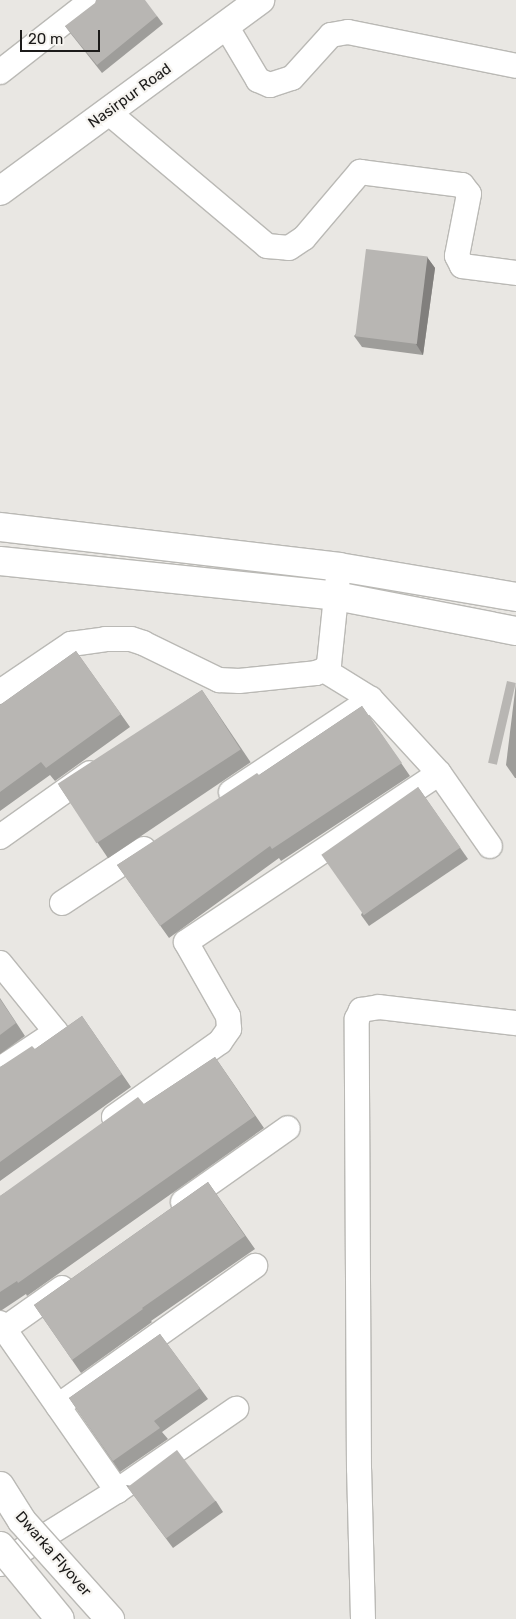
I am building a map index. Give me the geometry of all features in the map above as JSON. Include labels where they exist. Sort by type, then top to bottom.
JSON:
[{"type":"street","points":[[0,72],[92,0]]},
{"type":"street","name":"Nasirpur Road","points":[[0,191],[260,0]]},
{"type":"street","points":[[226,26],[258,80],[270,86],[292,78],[331,35],[348,32],[516,66]]},
{"type":"street","points":[[108,112],[267,246],[289,248],[304,238],[360,172],[462,186],[469,194],[457,256],[462,266],[516,273]]},
{"type":"street","points":[[0,527],[339,567],[516,597]]},
{"type":"street","points":[[26,530],[13,563],[336,596],[516,631]]},
{"type":"street","points":[[0,692],[71,644],[116,638],[144,643],[211,686],[239,681],[316,673],[324,670],[328,664],[331,652],[339,567]]},
{"type":"street","points":[[324,670],[371,699],[439,773],[490,846]]},
{"type":"street","points":[[216,801],[371,699]]},
{"type":"street","points":[[0,837],[105,762]]},
{"type":"street","points":[[94,1131],[226,1036],[229,1029],[228,1016],[186,942],[439,773]]},
{"type":"street","points":[[62,903],[160,839]]},
{"type":"street","points":[[0,963],[56,1032],[0,1069]]},
{"type":"street","points":[[363,1619],[358,1449],[357,1019],[361,1010],[379,1007],[516,1023]]},
{"type":"street","points":[[166,1214],[288,1128]]},
{"type":"street","points":[[58,1406],[255,1266]]},
{"type":"street","points":[[77,1277],[2,1326],[117,1490]]},
{"type":"street","points":[[0,1564],[117,1490],[236,1408]]},
{"type":"street","name":"Dwarka Flyover","points":[[0,1486],[22,1521],[110,1619]]},
{"type":"street","points":[[0,1546],[60,1619]]},
{"type":"building","points":[[96,0],[145,0],[157,16],[97,65],[65,26],[95,3]]},
{"type":"building","points":[[366,249],[428,257],[417,344],[355,336]]},
{"type":"building","points":[[76,651],[121,714],[46,768],[41,762],[0,792],[0,705]]},
{"type":"building","points":[[507,681],[516,683],[497,765],[488,763]]},
{"type":"building","points":[[202,690],[241,750],[96,843],[58,784]]},
{"type":"building","points":[[362,706],[402,763],[272,849],[270,846],[160,926],[117,865],[257,773],[259,775]]},
{"type":"building","points":[[418,787],[460,848],[364,915],[321,855]]},
{"type":"building","points":[[0,999],[16,1023],[0,1035]]},
{"type":"building","points":[[82,1016],[122,1074],[0,1162],[0,1067],[32,1046],[35,1049]]},
{"type":"building","points":[[215,1057],[255,1116],[18,1283],[17,1281],[0,1292],[0,1196],[138,1097],[144,1104]]},
{"type":"building","points":[[208,1182],[245,1236],[72,1360],[34,1305]]},
{"type":"building","points":[[160,1334],[200,1388],[154,1421],[160,1428],[113,1461],[69,1398]]},
{"type":"building","points":[[177,1450],[216,1501],[166,1538],[127,1487]]}]
